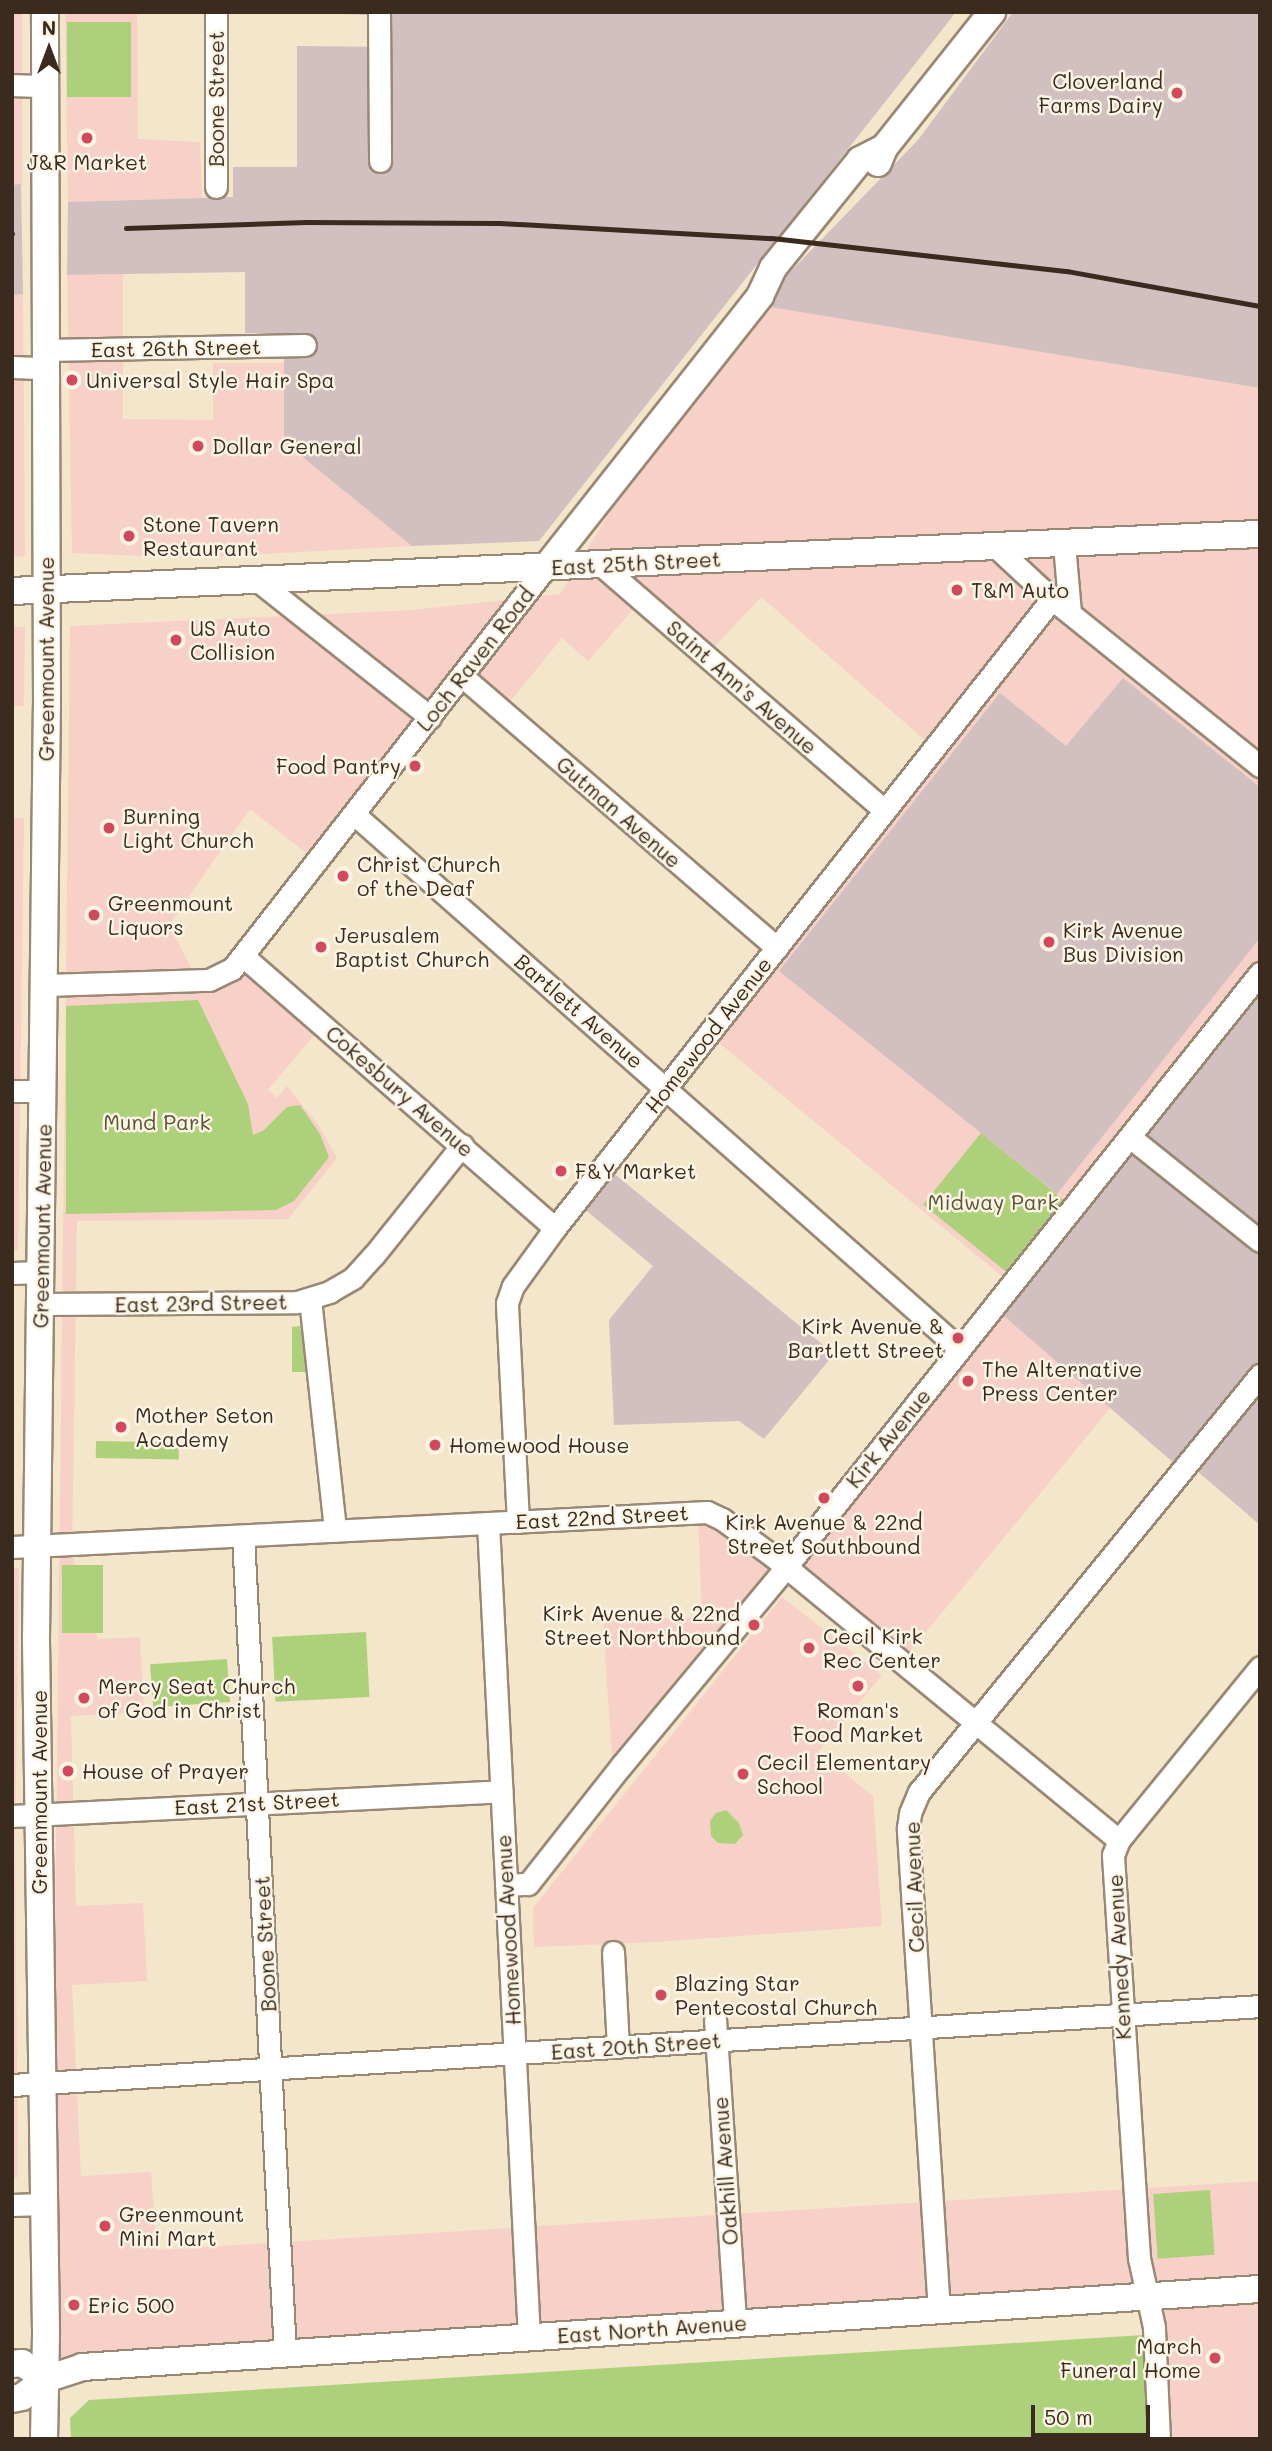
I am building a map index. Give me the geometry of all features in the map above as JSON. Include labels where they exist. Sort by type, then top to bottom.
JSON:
[{"type":"main road","name":"Greenmount Avenue","points":[[44,2439],[46,2379],[36,1639],[46,985],[45,12]]},
{"type":"main road","name":"Loch Raven Road","points":[[547,566],[760,296],[788,279],[876,170],[884,148],[992,12]]},
{"type":"main road","name":"East 25th Street","points":[[12,592],[1260,534]]},
{"type":"main road","name":"East North Avenue","points":[[12,2399],[22,2397],[46,2379],[82,2367],[1260,2289]]},
{"type":"main road","points":[[12,2364],[22,2363],[46,2379]]},
{"type":"street","name":"Boone Street","points":[[216,12],[216,187]]},
{"type":"street","points":[[379,12],[380,161]]},
{"type":"street","points":[[12,85],[45,86]]},
{"type":"street","name":"East 26th Street","points":[[12,367],[46,359],[305,345]]},
{"type":"street","points":[[1064,544],[1070,613]]},
{"type":"street","points":[[996,547],[1052,599],[1260,766]]},
{"type":"street","name":"Saint Ann's Avenue","points":[[600,564],[884,810]]},
{"type":"street","name":"Loch Raven Road","points":[[46,985],[209,980],[225,975],[243,957],[547,566]]},
{"type":"street","points":[[257,580],[430,717]]},
{"type":"street","name":"Homewood Avenue","points":[[518,1521],[507,1303],[513,1286],[555,1228],[1052,599]]},
{"type":"street","name":"Gutman Avenue","points":[[462,676],[777,948]]},
{"type":"street","name":"Bartlett Avenue","points":[[355,814],[960,1349]]},
{"type":"street","name":"Cokesbury Avenue","points":[[243,957],[555,1228]]},
{"type":"street","name":"Kirk Avenue","points":[[506,1885],[528,1884],[629,1756],[786,1567],[1260,973]]},
{"type":"street","points":[[12,1091],[44,1091]]},
{"type":"street","points":[[1130,1137],[1260,1241]]},
{"type":"street","name":"East 23rd Street","points":[[40,1304],[310,1299],[342,1286],[353,1278],[462,1145]]},
{"type":"street","points":[[12,1273],[41,1272]]},
{"type":"street","points":[[310,1299],[335,1531]]},
{"type":"street","name":"Cecil Avenue","points":[[939,2311],[908,1828],[910,1813],[919,1792],[1260,1375]]},
{"type":"street","name":"East 22nd Street","points":[[12,1548],[707,1512],[722,1519],[786,1567],[1119,1840]]},
{"type":"street","name":"Homewood Avenue","points":[[488,1523],[529,2337]]},
{"type":"street","name":"Boone Street","points":[[243,1536],[285,2353]]},
{"type":"street","points":[[1119,1840],[1260,1667]]},
{"type":"street","name":"East 21st Street","points":[[12,1816],[501,1791]]},
{"type":"street","name":"Kennedy Avenue","points":[[1119,1840],[1113,1856],[1121,2015],[1139,2258],[1154,2327],[1159,2439]]},
{"type":"street","points":[[613,1952],[618,2047]]},
{"type":"street","name":"East 20th Street","points":[[12,2085],[1260,2006]]},
{"type":"street","name":"Oakhill Avenue","points":[[715,2019],[735,2324]]},
{"type":"street","points":[[12,2205],[43,2204]]},
{"type":"shaded area","points":[[12,12],[22,12],[22,185],[12,185]]},
{"type":"shaded area","points":[[65,12],[137,12],[138,139],[200,142],[202,198],[68,202]]},
{"type":"shaded area","points":[[298,12],[956,12],[539,541],[412,546],[284,442],[284,333],[245,333],[245,272],[67,275],[68,202],[233,197],[233,167],[297,167],[297,46],[387,47],[387,16]]},
{"type":"shaded area","points":[[1013,12],[1260,12],[1260,388],[758,305],[918,140]]},
{"type":"shaded area","points":[[21,184],[23,294],[12,295],[12,185]]},
{"type":"shaded area","points":[[123,274],[123,419],[213,420],[213,363],[285,363],[284,442],[412,546],[191,558],[72,553],[67,275]]},
{"type":"shaded area","points":[[23,294],[25,556],[12,557],[12,295]]},
{"type":"shaded area","points":[[758,305],[1260,388],[1260,787],[1123,678],[1066,747],[1057,1194],[1260,938],[1260,972],[1015,1287],[713,1038],[936,750],[761,597],[705,657],[643,598],[588,661],[562,638],[499,715],[462,683],[320,864],[250,809],[169,925],[197,979],[243,960],[321,1027],[268,1090],[277,1098],[287,1086],[319,1126],[337,1158],[288,1219],[77,1221],[72,1555],[98,1639],[140,1637],[144,1712],[71,1716],[76,1906],[143,1903],[147,1981],[72,1985],[81,2176],[151,2172],[157,2250],[1260,2181],[1260,2439],[1167,2439],[1159,2300],[50,2372],[70,626],[412,610],[560,594],[663,424]]},
{"type":"shaded area","points":[[12,627],[25,627],[24,706],[12,706]]},
{"type":"shaded area","name":"Kirk Avenue Bus Division","points":[[1123,678],[1260,787],[1260,938],[1057,1194],[779,971],[1000,693],[1066,746]]},
{"type":"shaded area","points":[[12,818],[24,818],[18,1250],[12,1250]]},
{"type":"shaded area","points":[[1260,972],[1260,1525],[1189,1464],[1183,1471],[997,1310]]},
{"type":"shaded area","points":[[605,1166],[834,1354],[764,1439],[739,1421],[614,1425],[609,1320],[653,1266],[576,1202]]},
{"type":"shaded area","points":[[997,1310],[1111,1407],[970,1579],[900,1663],[785,1571],[613,1774],[603,1621],[702,1617],[698,1515],[782,1569]]},
{"type":"shaded area","points":[[12,1568],[19,1568],[15,1842],[18,2177],[12,2178]]},
{"type":"shaded area","name":"Cecil Elementary School","points":[[782,1597],[882,1675],[818,1752],[873,1796],[882,1926],[656,1942],[534,1947],[533,1908]]},
{"type":"green space","points":[[67,22],[131,22],[131,97],[67,97]]},
{"type":"green space","name":"Mund Park","points":[[198,1000],[248,1104],[253,1135],[264,1130],[287,1107],[300,1105],[320,1134],[329,1157],[294,1201],[276,1210],[66,1214],[66,1006]]},
{"type":"green space","name":"Midway Park","points":[[981,1133],[1063,1200],[1005,1271],[923,1204]]},
{"type":"green space","points":[[300,1326],[309,1372],[292,1372],[292,1327]]},
{"type":"green space","points":[[96,1441],[179,1442],[179,1459],[96,1458]]},
{"type":"green space","points":[[62,1565],[103,1565],[103,1633],[62,1633]]},
{"type":"green space","points":[[366,1632],[369,1697],[276,1702],[272,1637]]},
{"type":"green space","points":[[227,1659],[230,1702],[153,1707],[150,1664]]},
{"type":"green space","points":[[726,1810],[739,1823],[743,1835],[735,1844],[718,1843],[711,1836],[710,1821],[716,1813]]},
{"type":"green space","points":[[1210,2190],[1215,2255],[1158,2259],[1153,2194]]},
{"type":"green space","points":[[1144,2335],[1149,2439],[71,2439],[70,2418],[89,2400]]},
{"type":"railway","points":[[126,228],[306,222],[500,223],[772,238],[1067,271],[1260,306]]},
{"type":"place","name":"Cloverland Farms Dairy","points":[[1177,93]]},
{"type":"place","name":"J&R Market","points":[[87,138]]},
{"type":"place","name":"Universal Style Hair Spa","points":[[72,380]]},
{"type":"place","name":"Dollar General","points":[[198,446]]},
{"type":"place","name":"Stone Tavern Restaurant","points":[[129,536]]},
{"type":"place","name":"T&M Auto","points":[[957,590]]},
{"type":"place","name":"US Auto Collision","points":[[176,640]]},
{"type":"place","name":"Food Pantry","points":[[415,766]]},
{"type":"place","name":"Burning Light Church","points":[[109,828]]},
{"type":"place","name":"Christ Church of the Deaf","points":[[343,876]]},
{"type":"place","name":"Greenmount Liquors","points":[[94,915]]},
{"type":"place","name":"Kirk Avenue Bus Division","points":[[1049,942]]},
{"type":"place","name":"Jerusalem Baptist Church","points":[[321,947]]},
{"type":"place","name":"F&Y Market","points":[[561,1171]]},
{"type":"place","name":"Kirk Avenue & Bartlett Street","points":[[958,1338]]},
{"type":"place","name":"The Alternative Press Center","points":[[968,1381]]},
{"type":"place","name":"Mother Seton Academy","points":[[121,1427]]},
{"type":"place","name":"Homewood House","points":[[435,1445]]},
{"type":"place","name":"Kirk Avenue & 22nd Street Southbound","points":[[824,1498]]},
{"type":"place","name":"Kirk Avenue & 22nd Street Northbound","points":[[754,1625]]},
{"type":"place","name":"Cecil Kirk Rec Center","points":[[809,1648]]},
{"type":"place","name":"Roman's Food Market","points":[[858,1686]]},
{"type":"place","name":"Mercy Seat Church of God in Christ","points":[[84,1698]]},
{"type":"place","name":"House of Prayer","points":[[68,1771]]},
{"type":"place","name":"Cecil Elementary School","points":[[743,1774]]},
{"type":"place","name":"Blazing Star Pentecostal Church","points":[[661,1995]]},
{"type":"place","name":"Greenmount Mini Mart","points":[[105,2226]]},
{"type":"place","name":"Eric 500","points":[[74,2305]]},
{"type":"place","name":"March Funeral Home","points":[[1215,2358]]}]
